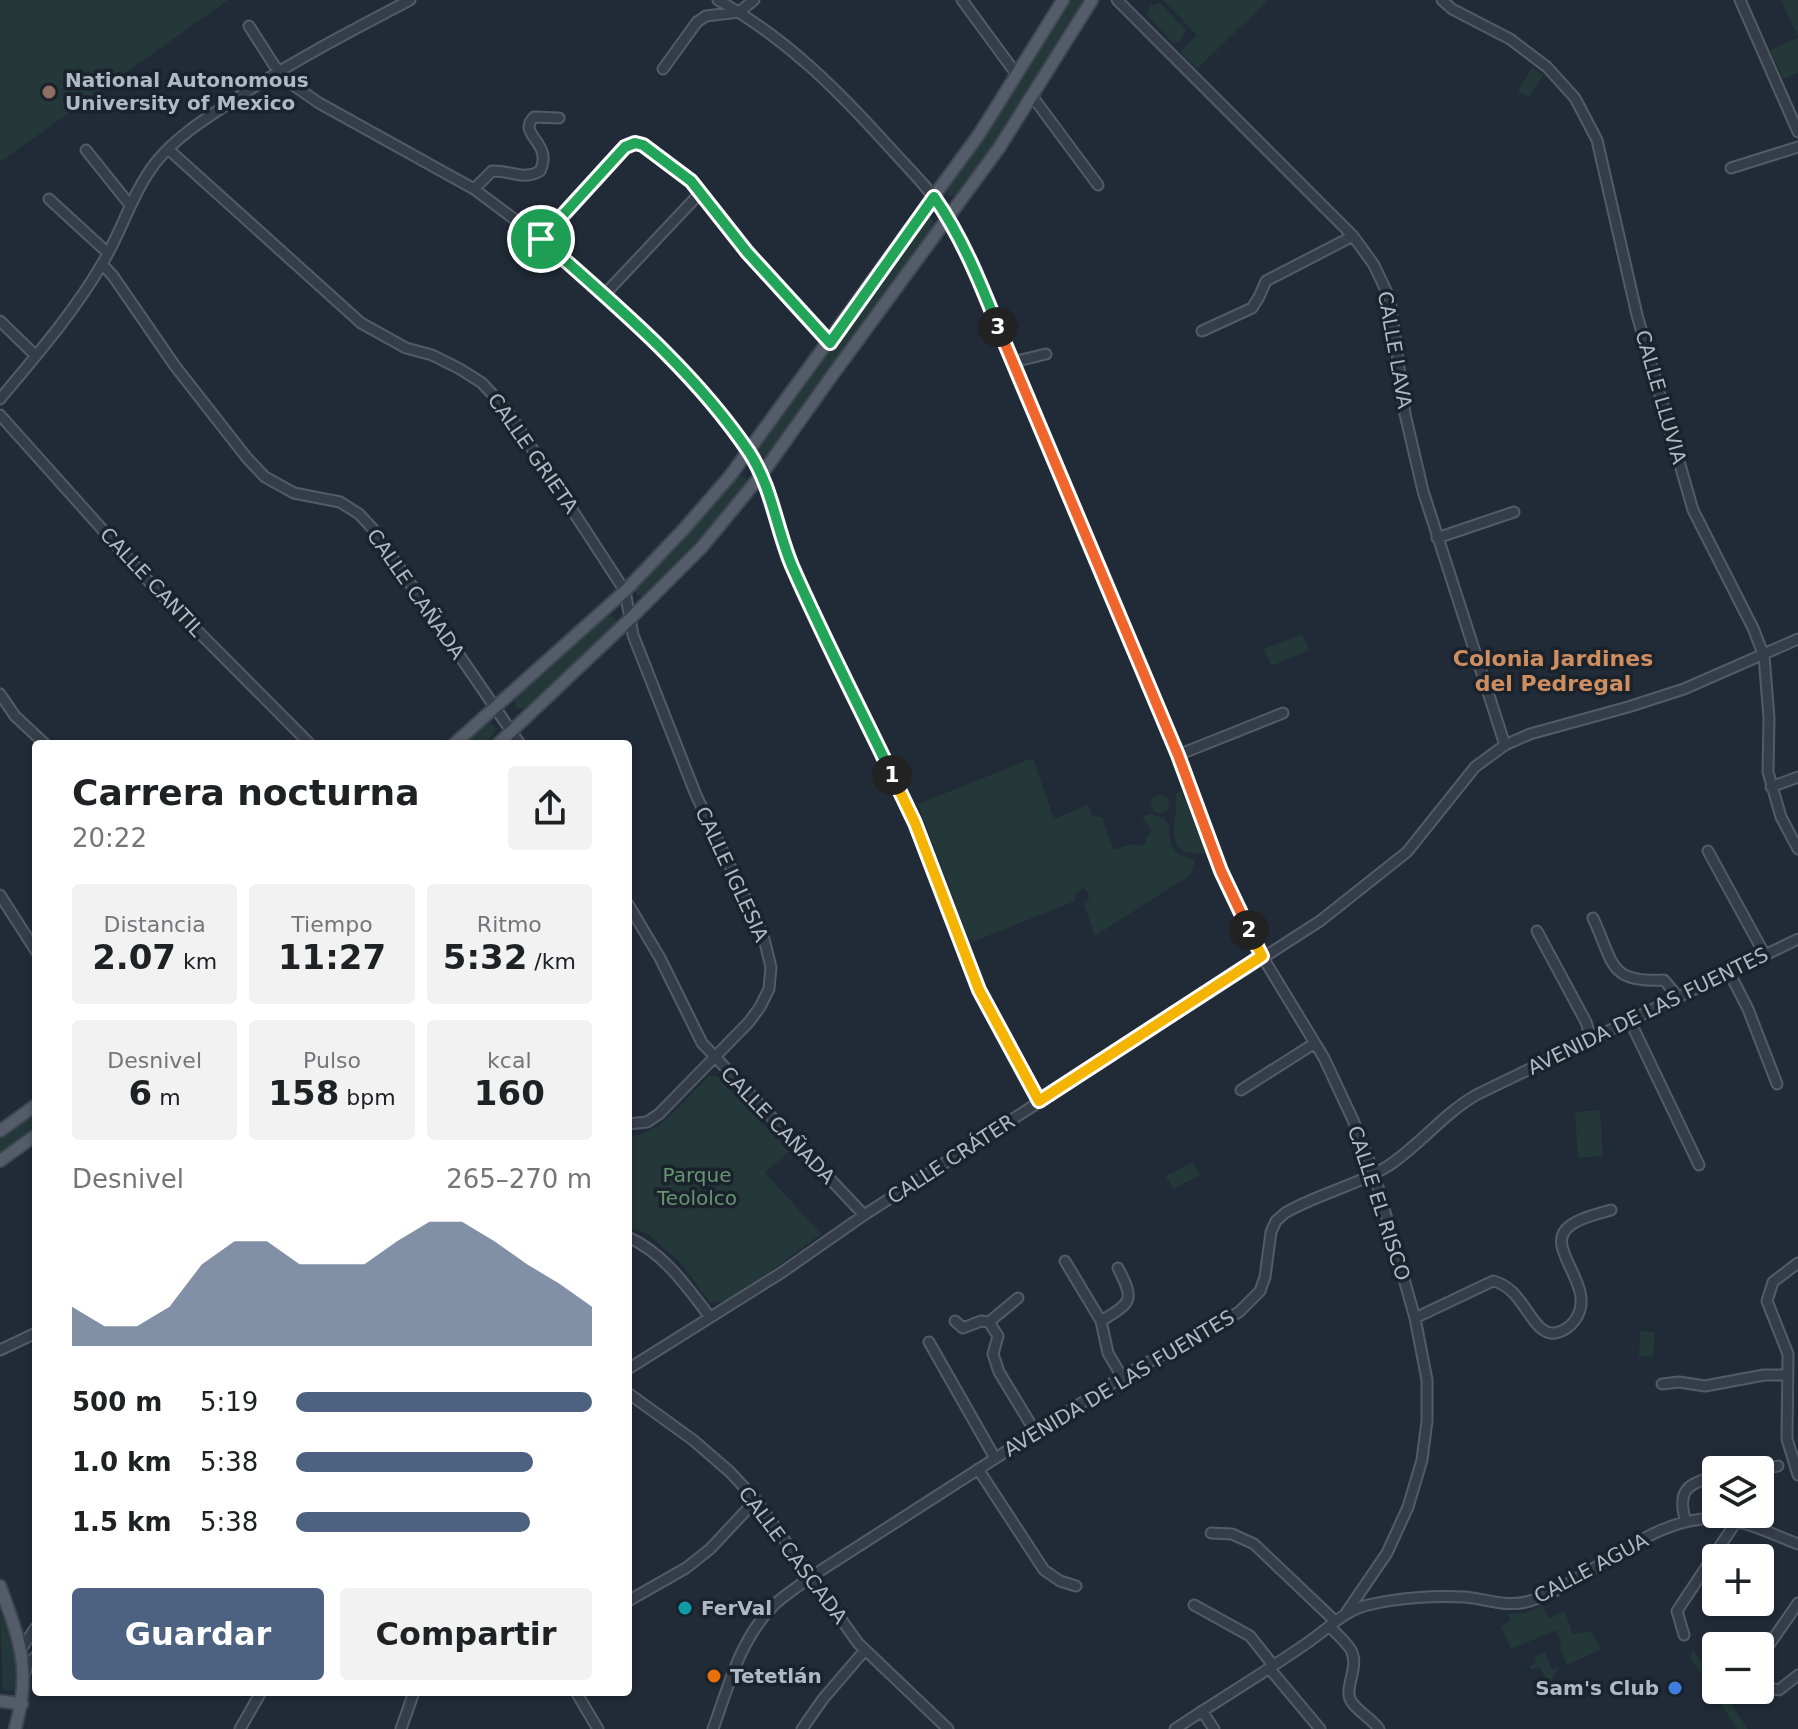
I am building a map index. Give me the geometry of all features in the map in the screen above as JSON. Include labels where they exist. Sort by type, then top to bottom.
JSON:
[{"type":"main road","points":[[458,740],[625,591],[684,529],[749,453],[934,197],[1017,75],[1063,0]]},
{"type":"main road","points":[[503,740],[702,547],[762,474],[999,148],[1092,0]]},
{"type":"main road","points":[[0,1131],[32,1108]]},
{"type":"main road","points":[[0,1161],[32,1138]]},
{"type":"main road","points":[[0,1586],[22,1648],[22,1704],[15,1729]]},
{"type":"main road","points":[[0,1701],[22,1704]]},
{"type":"street","points":[[0,399],[36,356],[102,264],[141,182],[168,149],[221,108],[279,71],[410,0]]},
{"type":"street","name":"CALLE EL RISCO","points":[[718,0],[801,57],[845,97],[948,216],[971,262],[1178,755],[1221,871],[1262,956],[1315,1043],[1343,1097],[1374,1173],[1415,1318],[1427,1380],[1427,1421],[1422,1460],[1408,1507],[1387,1553],[1346,1613]]},
{"type":"street","points":[[663,69],[697,22],[706,16],[739,12],[754,0]]},
{"type":"street","points":[[962,0],[1017,75]]},
{"type":"street","name":"CALLE LAVA","points":[[1117,0],[1353,236],[1374,265],[1390,299],[1405,414],[1437,538],[1505,745]]},
{"type":"street","name":"CALLE LLUVIA","points":[[1442,0],[1452,9],[1510,39],[1547,67],[1583,110],[1603,158],[1637,315],[1693,510],[1764,656],[1769,718],[1768,772],[1781,817],[1798,849]]},
{"type":"street","points":[[1740,0],[1798,132]]},
{"type":"street","points":[[249,26],[279,71],[293,85],[319,103],[474,189],[541,239],[697,385],[749,453],[762,474],[791,564],[915,823],[979,990],[1039,1101]]},
{"type":"street","points":[[1032,96],[1098,185]]},
{"type":"street","points":[[474,189],[492,171],[520,176],[532,176],[540,171],[545,157],[528,130],[528,124],[534,117],[559,118]]},
{"type":"street","points":[[541,239],[625,147],[635,143],[652,150],[701,192],[747,252],[830,343]]},
{"type":"street","points":[[1731,168],[1798,147]]},
{"type":"street","name":"CALLE GRIETA","points":[[168,149],[361,323],[406,348],[432,355],[482,383],[507,410],[625,591],[631,618]]},
{"type":"street","points":[[86,150],[130,205]]},
{"type":"street","points":[[604,295],[701,192]]},
{"type":"street","points":[[49,199],[108,253]]},
{"type":"street","points":[[1202,331],[1252,308],[1266,281],[1353,236]]},
{"type":"street","name":"CALLE CAÑADA","points":[[102,264],[175,366],[265,477],[294,493],[340,502],[359,514],[373,529],[517,740]]},
{"type":"street","points":[[0,321],[36,356]]},
{"type":"street","points":[[1013,362],[1046,354]]},
{"type":"street","name":"CALLE CANTIL","points":[[0,415],[153,586],[306,740]]},
{"type":"street","points":[[1437,538],[1514,512]]},
{"type":"street","name":"CALLE IGLESIA","points":[[631,618],[633,635],[696,795],[763,935],[771,967],[769,989],[760,1007],[659,1114],[647,1122],[632,1124]]},
{"type":"street","name":"CALLE CRÁTER","points":[[632,1366],[781,1273],[864,1215],[1320,921],[1407,852],[1475,767],[1505,745],[1530,734],[1684,689],[1798,639]]},
{"type":"street","points":[[0,694],[15,716],[41,740]]},
{"type":"street","points":[[1178,755],[1283,713]]},
{"type":"street","points":[[1771,787],[1798,777]]},
{"type":"street","points":[[1708,851],[1765,955]]},
{"type":"street","points":[[0,895],[32,945]]},
{"type":"street","name":"CALLE CAÑADA","points":[[632,911],[660,958],[702,1043],[864,1215]]},
{"type":"street","points":[[1593,918],[1618,972],[1630,979],[1664,980],[1678,997]]},
{"type":"street","points":[[1537,931],[1586,1022],[1591,1038]]},
{"type":"street","name":"AVENIDA DE LAS FUENTES","points":[[713,1729],[722,1699],[752,1633],[776,1603],[809,1578],[1122,1377],[1239,1312],[1260,1291],[1271,1232],[1276,1221],[1285,1213],[1374,1173],[1400,1157],[1463,1102],[1798,939]]},
{"type":"street","points":[[1729,972],[1748,1009],[1777,1084]]},
{"type":"street","points":[[1629,1019],[1699,1165]]},
{"type":"street","points":[[1241,1090],[1315,1043]]},
{"type":"street","points":[[1415,1318],[1493,1281],[1512,1289],[1539,1328],[1555,1333],[1565,1330],[1574,1322],[1583,1300],[1581,1288],[1562,1251],[1563,1234],[1569,1226],[1611,1210]]},
{"type":"street","points":[[632,1239],[668,1264],[710,1317]]},
{"type":"street","points":[[1065,1261],[1101,1321],[1108,1353],[1122,1377]]},
{"type":"street","points":[[1798,1263],[1776,1278],[1767,1296],[1769,1311],[1786,1345],[1787,1439],[1798,1475]]},
{"type":"street","points":[[1101,1321],[1128,1304],[1130,1298],[1130,1291],[1118,1268]]},
{"type":"street","points":[[955,1321],[963,1328],[981,1321],[989,1322],[1018,1298]]},
{"type":"street","points":[[989,1322],[998,1336],[993,1354],[999,1372],[1036,1433]]},
{"type":"street","points":[[0,1350],[32,1335]]},
{"type":"street","points":[[929,1342],[995,1458]]},
{"type":"street","points":[[1662,1384],[1679,1382],[1705,1386],[1764,1375],[1787,1375]]},
{"type":"street","name":"CALLE CASCADA","points":[[632,1396],[693,1440],[730,1472],[756,1500],[809,1578],[865,1650],[948,1729]]},
{"type":"street","points":[[1774,1467],[1778,1466]]},
{"type":"street","points":[[978,1469],[1044,1570],[1060,1581],[1076,1586]]},
{"type":"street","points":[[1686,1522],[1683,1500],[1687,1488],[1693,1482],[1702,1480]]},
{"type":"street","points":[[632,1599],[686,1568],[710,1549],[756,1500]]},
{"type":"street","name":"CALLE AGUA","points":[[1175,1729],[1271,1667],[1346,1613],[1368,1605],[1449,1597],[1511,1605],[1534,1600],[1669,1527],[1702,1520]]},
{"type":"street","points":[[1684,1635],[1677,1611],[1732,1528]]},
{"type":"street","name":"CALLE AGUA","points":[[1753,1528],[1798,1544]]},
{"type":"street","points":[[1211,1533],[1232,1534],[1254,1544],[1332,1623],[1352,1652],[1354,1671],[1348,1694],[1351,1702],[1379,1729]]},
{"type":"street","points":[[1774,1638],[1798,1603]]},
{"type":"street","points":[[1194,1605],[1250,1636],[1320,1729]]},
{"type":"street","points":[[14,1626],[26,1630],[32,1628]]},
{"type":"street","points":[[22,1648],[32,1632]]},
{"type":"street","points":[[802,1729],[865,1650]]},
{"type":"street","points":[[24,1675],[32,1662]]},
{"type":"street","points":[[1774,1689],[1779,1690],[1798,1675]]},
{"type":"street","points":[[240,1729],[259,1696]]},
{"type":"street","points":[[401,1729],[413,1696]]},
{"type":"street","points":[[578,1696],[598,1729]]},
{"type":"street","points":[[1202,1711],[1214,1729]]},
{"type":"green space","name":"National Autonomous University of Mexico","points":[[0,0],[228,0],[0,162]]},
{"type":"green space","points":[[1070,0],[1085,0],[994,144],[956,195],[949,196],[947,188],[983,138]]},
{"type":"green space","points":[[1163,0],[1268,0],[1197,69],[1180,52],[1197,35]]},
{"type":"green space","points":[[1781,0],[1798,0],[1798,38]]},
{"type":"green space","points":[[1160,3],[1186,30],[1180,41],[1173,43],[1147,15],[1150,6]]},
{"type":"green space","points":[[1798,38],[1798,73],[1783,79],[1770,50]]},
{"type":"green space","points":[[1532,68],[1543,75],[1529,98],[1518,91]]},
{"type":"green space","points":[[929,217],[936,224],[766,458],[757,455],[761,443]]},
{"type":"green space","points":[[741,475],[747,479],[747,484],[701,539],[648,593],[637,595],[635,590]]},
{"type":"green space","points":[[613,616],[615,625],[531,703],[523,709],[516,708],[514,698],[605,618]]},
{"type":"green space","points":[[1302,634],[1309,650],[1271,666],[1264,649]]},
{"type":"green space","points":[[490,722],[497,729],[489,740],[467,740]]},
{"type":"green space","points":[[1033,758],[1054,819],[1088,805],[1092,816],[1102,817],[1113,850],[1146,843],[1146,837],[1152,831],[1142,817],[1151,814],[1164,819],[1169,825],[1170,839],[1176,852],[1195,860],[1190,875],[1095,936],[1084,903],[1089,899],[1088,892],[1083,888],[1076,893],[1075,901],[970,943],[918,804]]},
{"type":"green space","points":[[1181,791],[1207,854],[1184,852],[1175,839],[1175,794]]},
{"type":"green space","points":[[1160,795],[1169,804],[1160,813],[1151,804]]},
{"type":"green space","name":"Parque Teololco","points":[[709,1076],[717,1076],[789,1151],[765,1173],[821,1234],[730,1301],[710,1302],[681,1263],[648,1234],[632,1228],[632,1135],[651,1130],[672,1114]]},
{"type":"green space","points":[[1600,1110],[1603,1156],[1578,1158],[1575,1112]]},
{"type":"green space","points":[[32,1116],[32,1131],[0,1153],[0,1139]]},
{"type":"green space","points":[[1193,1162],[1200,1175],[1173,1189],[1166,1176]]},
{"type":"green space","points":[[1640,1331],[1655,1332],[1653,1357],[1639,1356]]},
{"type":"green space","points":[[1542,1605],[1549,1618],[1565,1611],[1572,1634],[1591,1631],[1601,1649],[1567,1665],[1556,1630],[1511,1649],[1501,1626],[1511,1620],[1508,1614],[1526,1613]]},
{"type":"green space","points":[[0,1611],[15,1655],[16,1691],[3,1690]]},
{"type":"green space","points":[[1693,1650],[1702,1663],[1702,1675],[1690,1657]]},
{"type":"green space","points":[[1545,1652],[1552,1669],[1560,1666],[1551,1680],[1560,1686],[1546,1679],[1540,1667],[1531,1670],[1530,1666],[1537,1663],[1534,1657]]},
{"type":"green space","points":[[1721,1704],[1731,1704],[1748,1729],[1737,1729]]},
{"type":"place","name":"National Autonomous University of Mexico","points":[[49,92]]},
{"type":"place","name":"FerVal","points":[[685,1608]]},
{"type":"place","name":"Tetetlán","points":[[714,1676]]},
{"type":"place","name":"Sam's Club","points":[[1675,1688]]},
{"type":"district","name":"Colonia Jardines del Pedregal","points":[[1553,670]]},
{"type":"route","points":[[635,143],[643,145],[691,181],[747,252],[830,343],[934,197],[948,216],[971,262],[1178,755],[1221,871],[1262,956],[1039,1101],[979,990],[915,823],[791,564],[762,474],[697,385],[644,332],[541,239],[625,147],[635,143]]}]
